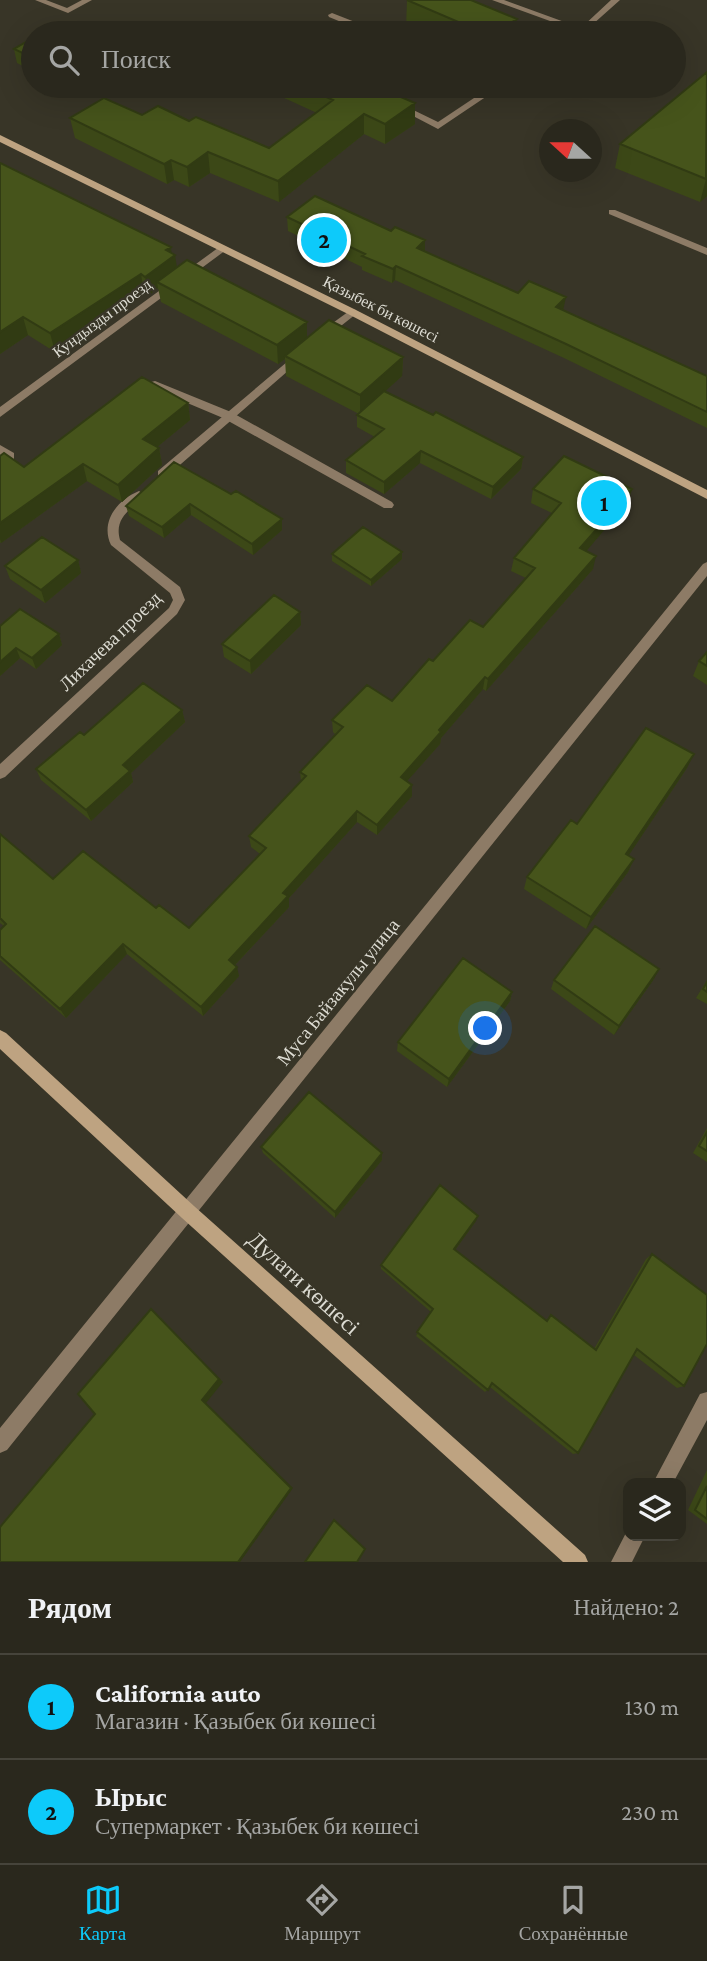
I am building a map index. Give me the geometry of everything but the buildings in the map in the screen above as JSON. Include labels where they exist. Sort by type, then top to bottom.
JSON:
[{"type":"main road","name":"Қазыбек би көшесі","points":[[2,141],[352,312],[707,495]]},
{"type":"main road","name":"Дулати көшесі","points":[[0,1038],[188,1212],[578,1562]]},
{"type":"street","points":[[39,0],[68,12],[88,0]]},
{"type":"street","points":[[496,0],[551,21]]},
{"type":"street","points":[[592,21],[616,0]]},
{"type":"street","points":[[332,15],[346,21]]},
{"type":"street","points":[[391,103],[438,126],[480,98]]},
{"type":"street","points":[[612,212],[707,252]]},
{"type":"street","name":"Кундызды проезд","points":[[0,413],[222,248]]},
{"type":"street","name":"Лихачева проезд","points":[[0,773],[173,611],[179,600],[176,590],[115,542],[110,525],[120,512],[227,415],[352,312]]},
{"type":"street","points":[[134,391],[156,385],[227,415],[388,505]]},
{"type":"street","name":"Муса Байзакулы улица","points":[[0,1443],[707,567]]},
{"type":"street","points":[[666,1478],[707,1401]]},
{"type":"street","points":[[621,1562],[632,1541]]},
{"type":"place","name":"Ырыс","points":[[324,240]]},
{"type":"place","name":"California auto","points":[[604,503]]}]
